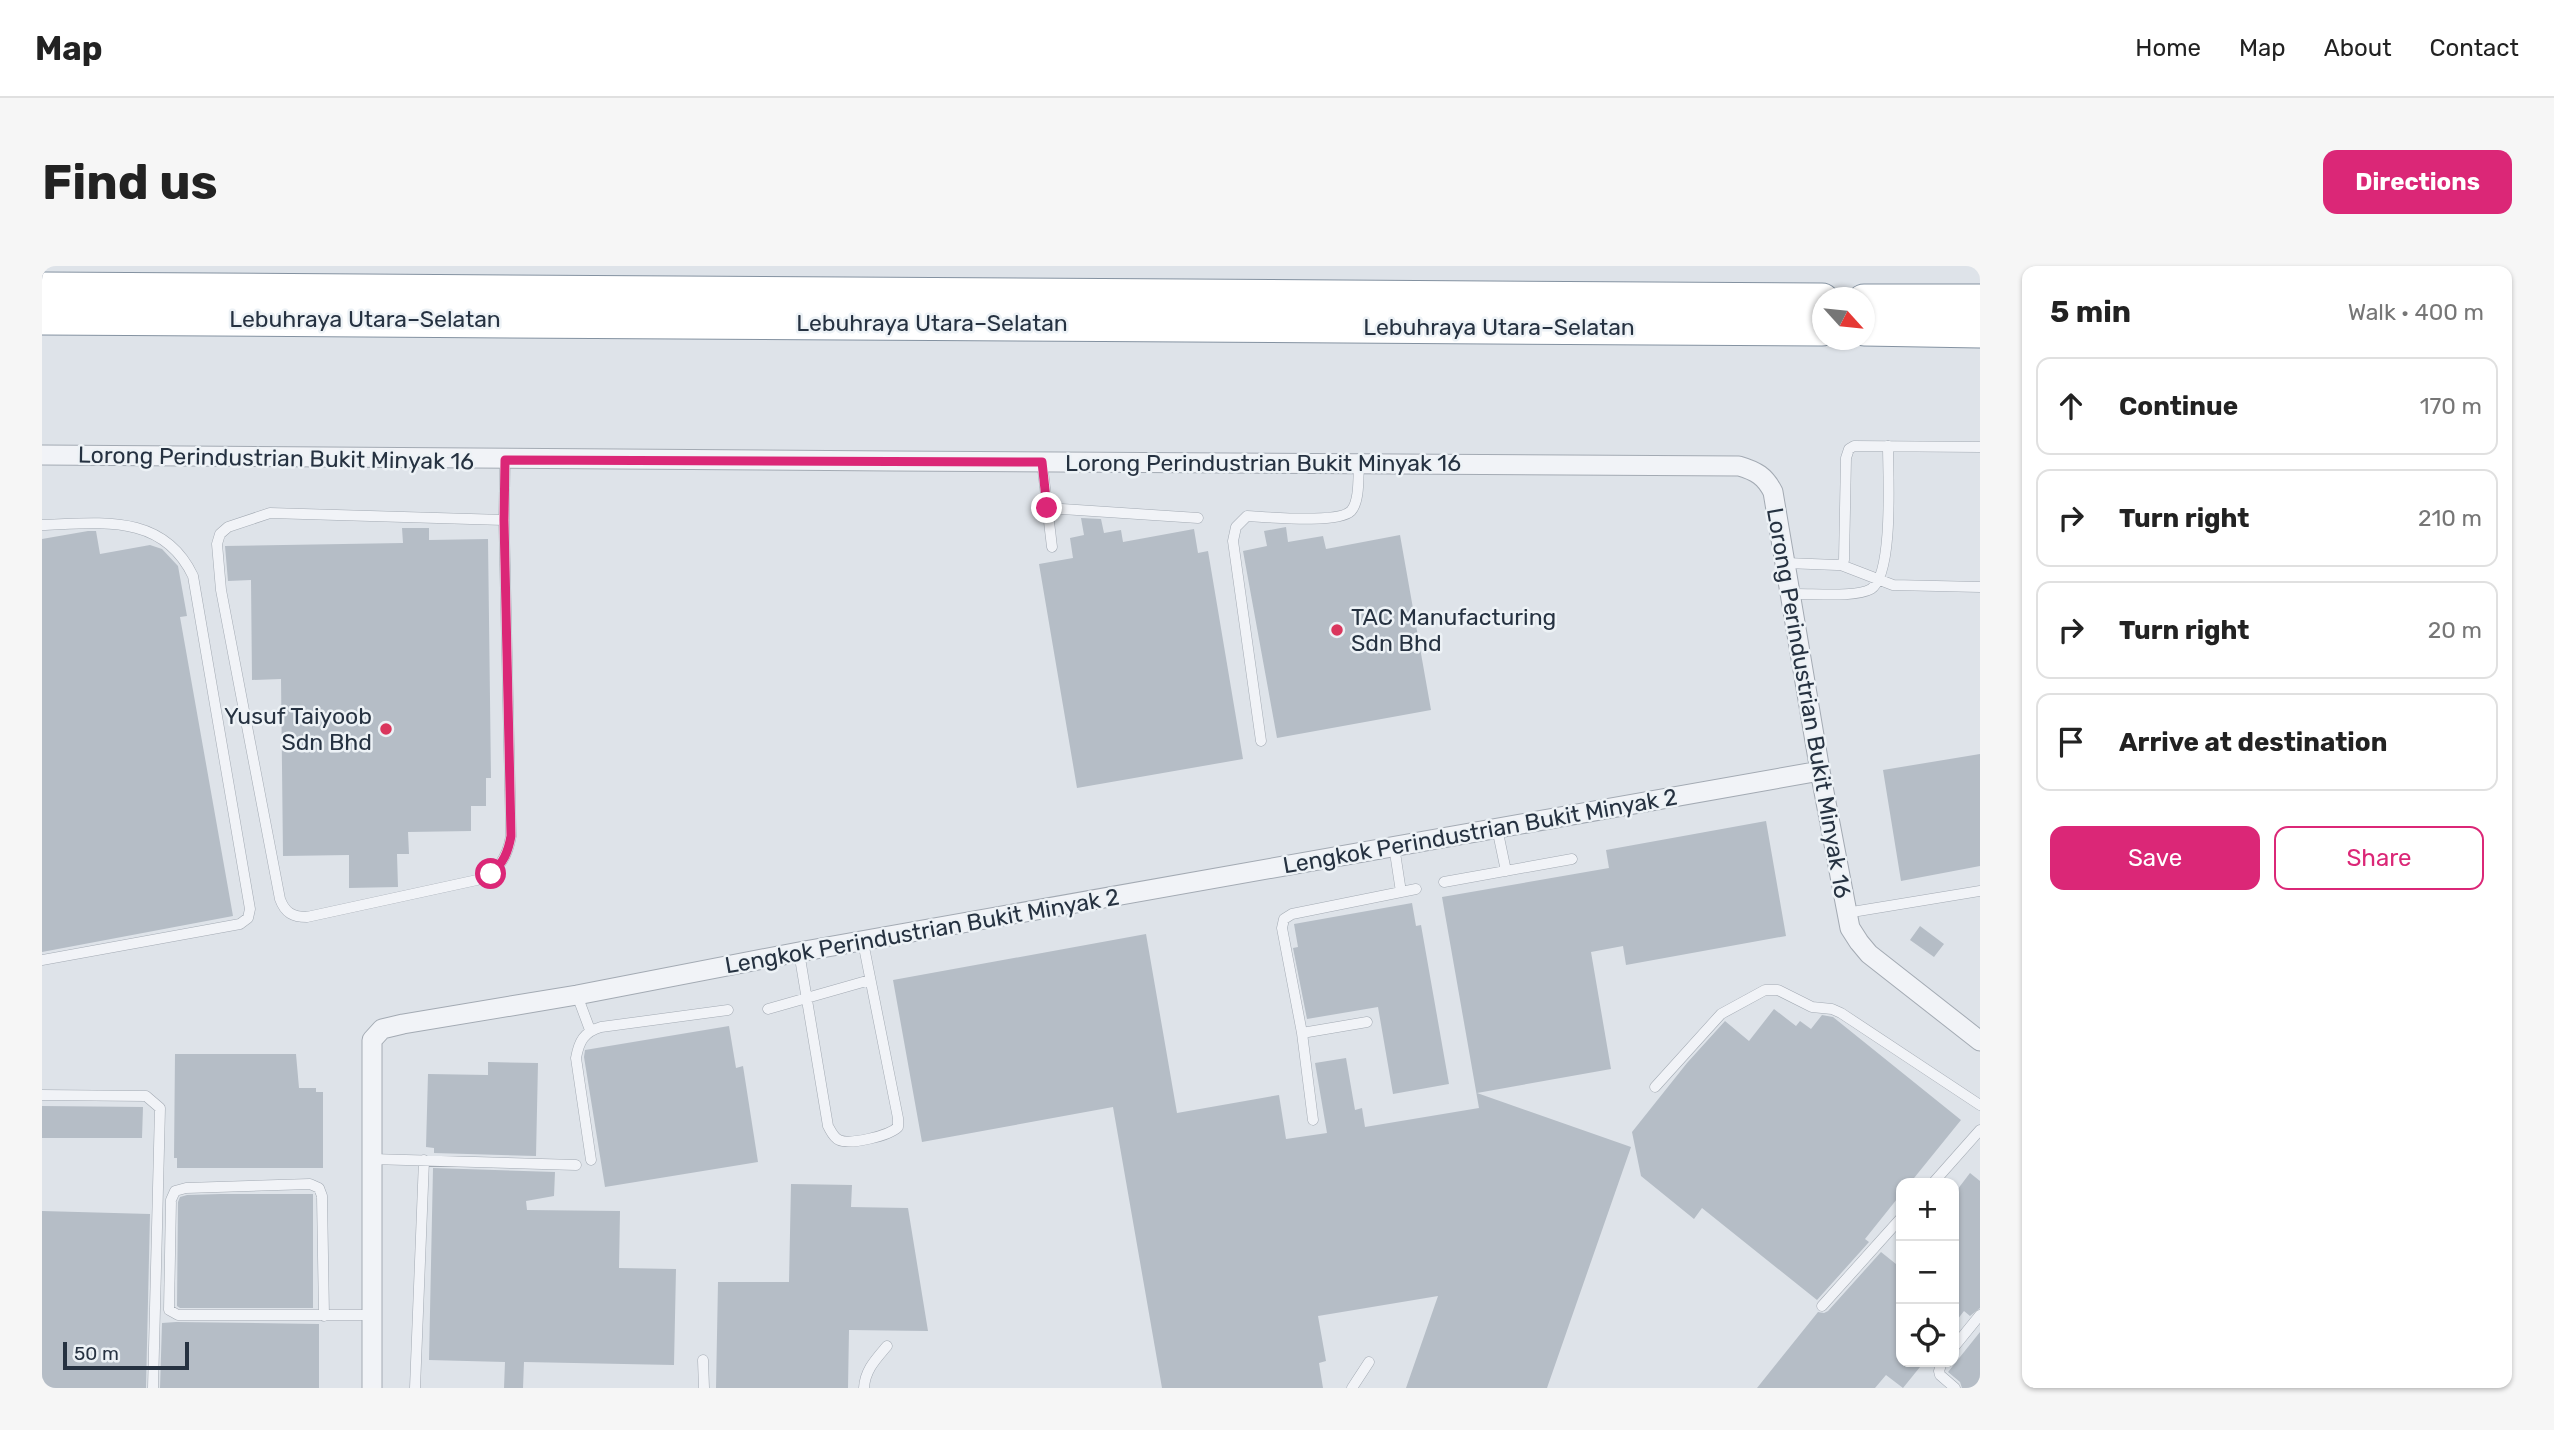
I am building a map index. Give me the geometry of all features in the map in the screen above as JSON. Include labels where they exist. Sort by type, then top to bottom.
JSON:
[{"type":"highway","name":"Lebuhraya Utara–Selatan","points":[[42,290],[1812,302]]},
{"type":"highway","points":[[1875,302],[1980,302]]},
{"type":"highway","name":"Lebuhraya Utara–Selatan","points":[[42,317],[1812,328]]},
{"type":"highway","points":[[1875,328],[1980,330]]},
{"type":"street","name":"Lorong Perindustrian Bukit Minyak 16","points":[[42,455],[1739,466],[1761,475],[1768,481],[1773,492],[1820,771],[1850,928],[1858,942],[1870,954],[1980,1041]]},
{"type":"street","name":"Lengkok Perindustrian Bukit Minyak 2","points":[[372,1388],[372,1040],[382,1030],[403,1024],[577,996],[799,952],[1820,771]]},
{"type":"lane","points":[[1841,565],[1845,555],[1847,453],[1853,446],[1980,447]]},
{"type":"lane","points":[[1790,594],[1853,593],[1871,589],[1881,580],[1887,553],[1888,446]]},
{"type":"lane","points":[[504,520],[270,513],[228,527],[220,534],[217,544],[224,603],[280,900],[283,908],[290,914],[307,917],[477,880],[491,874],[502,864],[509,851],[511,836],[505,460]]},
{"type":"lane","points":[[1042,462],[1052,547]]},
{"type":"lane","points":[[1261,741],[1233,541],[1236,527],[1247,516],[1336,519],[1350,513],[1356,503],[1359,463]]},
{"type":"lane","points":[[1047,508],[1198,518]]},
{"type":"lane","points":[[42,524],[109,523],[134,527],[156,533],[185,559],[193,576],[250,909],[248,918],[240,923],[42,960]]},
{"type":"lane","points":[[1786,563],[1841,565],[1894,585],[1980,587]]},
{"type":"lane","points":[[1497,828],[1506,871]]},
{"type":"lane","points":[[1394,845],[1401,892]]},
{"type":"lane","points":[[1444,882],[1572,859]]},
{"type":"lane","points":[[1313,1120],[1302,1033],[1282,928],[1284,919],[1292,914],[1416,889]]},
{"type":"lane","points":[[1846,913],[1980,891]]},
{"type":"lane","points":[[799,952],[828,1126],[839,1140],[850,1142],[891,1134],[898,1127],[863,942]]},
{"type":"lane","points":[[768,1009],[870,980]]},
{"type":"lane","points":[[1655,1087],[1721,1014],[1765,990],[1778,990],[1812,1007],[1841,1013],[1980,1105]]},
{"type":"lane","points":[[577,996],[590,1030]]},
{"type":"lane","points":[[591,1160],[576,1058],[579,1043],[590,1030],[728,1010]]},
{"type":"lane","points":[[1302,1033],[1367,1022]]},
{"type":"lane","points":[[42,1095],[146,1096],[160,1108],[153,1388]]},
{"type":"lane","points":[[1937,1178],[1980,1130]]},
{"type":"lane","points":[[370,1159],[576,1165]]},
{"type":"lane","points":[[415,1388],[424,1160]]},
{"type":"lane","points":[[324,1316],[322,1196],[319,1188],[310,1184],[186,1188],[176,1191],[171,1200],[169,1310],[172,1313],[178,1315],[324,1316],[371,1315]]},
{"type":"lane","points":[[1822,1306],[1896,1224]]},
{"type":"lane","points":[[1959,1341],[1980,1315]]},
{"type":"lane","points":[[864,1388],[864,1379],[872,1362],[887,1346]]},
{"type":"lane","points":[[703,1360],[704,1388]]},
{"type":"lane","points":[[1352,1388],[1369,1362]]},
{"type":"lane","points":[[1940,1367],[1940,1375],[1955,1388]]},
{"type":"building","points":[[1081,518],[1101,519],[1104,533],[1121,530],[1123,542],[1194,529],[1198,553],[1208,551],[1243,759],[1077,788],[1039,564],[1073,558],[1070,538],[1084,535]]},
{"type":"building","name":"TAC Manufacturing Sdn Bhd","points":[[1286,527],[1288,542],[1323,536],[1326,549],[1400,535],[1431,710],[1277,738],[1243,551],[1267,546],[1264,531]]},
{"type":"building","name":"Yusuf Taiyoob Sdn Bhd","points":[[402,528],[429,528],[429,540],[488,539],[491,778],[486,778],[486,806],[471,806],[471,831],[408,832],[409,854],[397,854],[398,887],[349,888],[349,855],[283,856],[281,679],[252,680],[251,580],[228,581],[225,546],[403,543]]},
{"type":"building","points":[[96,531],[100,554],[150,545],[162,549],[178,566],[187,616],[180,617],[233,916],[42,952],[42,539]]},
{"type":"building","points":[[1980,754],[1980,866],[1901,881],[1883,770]]},
{"type":"building","points":[[1766,821],[1786,936],[1626,965],[1623,946],[1591,952],[1611,1069],[1477,1093],[1631,1147],[1547,1388],[1406,1388],[1438,1296],[1318,1316],[1326,1361],[1319,1363],[1323,1388],[1162,1388],[1113,1107],[922,1142],[893,980],[1146,934],[1177,1113],[1279,1095],[1286,1139],[1327,1133],[1315,1063],[1346,1058],[1355,1110],[1362,1108],[1365,1127],[1479,1108],[1442,897],[1609,868],[1606,850]]},
{"type":"building","points":[[1412,903],[1416,926],[1421,925],[1449,1084],[1393,1094],[1378,1007],[1307,1019],[1293,948],[1298,947],[1294,924]]},
{"type":"building","points":[[1920,926],[1944,944],[1934,957],[1910,940]]},
{"type":"building","points":[[1774,1009],[1796,1026],[1800,1021],[1811,1029],[1822,1015],[1833,1017],[1961,1120],[1914,1178],[1896,1178],[1896,1200],[1865,1239],[1869,1242],[1817,1300],[1702,1208],[1694,1219],[1641,1176],[1632,1132],[1687,1063],[1725,1021],[1749,1041]]},
{"type":"building","points":[[729,1026],[736,1068],[743,1066],[758,1162],[605,1187],[585,1050]]},
{"type":"building","points":[[175,1054],[296,1054],[299,1088],[316,1088],[316,1092],[323,1092],[323,1168],[177,1168],[177,1158],[174,1158]]},
{"type":"building","points":[[488,1062],[538,1063],[536,1156],[434,1153],[434,1148],[426,1147],[428,1074],[488,1075]]},
{"type":"building","points":[[42,1106],[143,1107],[142,1138],[42,1138]]},
{"type":"building","points":[[433,1168],[555,1172],[554,1196],[526,1201],[527,1210],[620,1211],[619,1268],[676,1269],[674,1365],[524,1362],[523,1388],[504,1388],[505,1362],[429,1360]]},
{"type":"building","points":[[1970,1173],[1980,1181],[1980,1308],[1970,1316],[1964,1311],[1959,1318],[1959,1241],[1959,1187]]},
{"type":"building","points":[[791,1184],[852,1185],[851,1207],[908,1208],[928,1331],[849,1330],[848,1388],[716,1388],[718,1282],[789,1282]]},
{"type":"building","points":[[313,1194],[313,1308],[177,1306],[178,1202],[180,1197],[187,1195]]},
{"type":"building","points":[[42,1211],[150,1214],[146,1388],[42,1388]]},
{"type":"building","points":[[1881,1252],[1896,1264],[1896,1367],[1920,1367],[1903,1388],[1886,1375],[1875,1388],[1757,1388],[1818,1312],[1828,1311]]},
{"type":"building","points":[[162,1323],[319,1324],[319,1388],[160,1388]]},
{"type":"building","points":[[1980,1332],[1980,1388],[1962,1388],[1960,1382],[1948,1372],[1952,1367],[1959,1367],[1959,1358]]},
{"type":"place","name":"TAC Manufacturing Sdn Bhd","points":[[1337,630]]},
{"type":"place","name":"Yusuf Taiyoob Sdn Bhd","points":[[386,729]]},
{"type":"route","points":[[491,874],[502,864],[509,851],[511,836],[505,460],[1042,462],[1047,508]]}]
